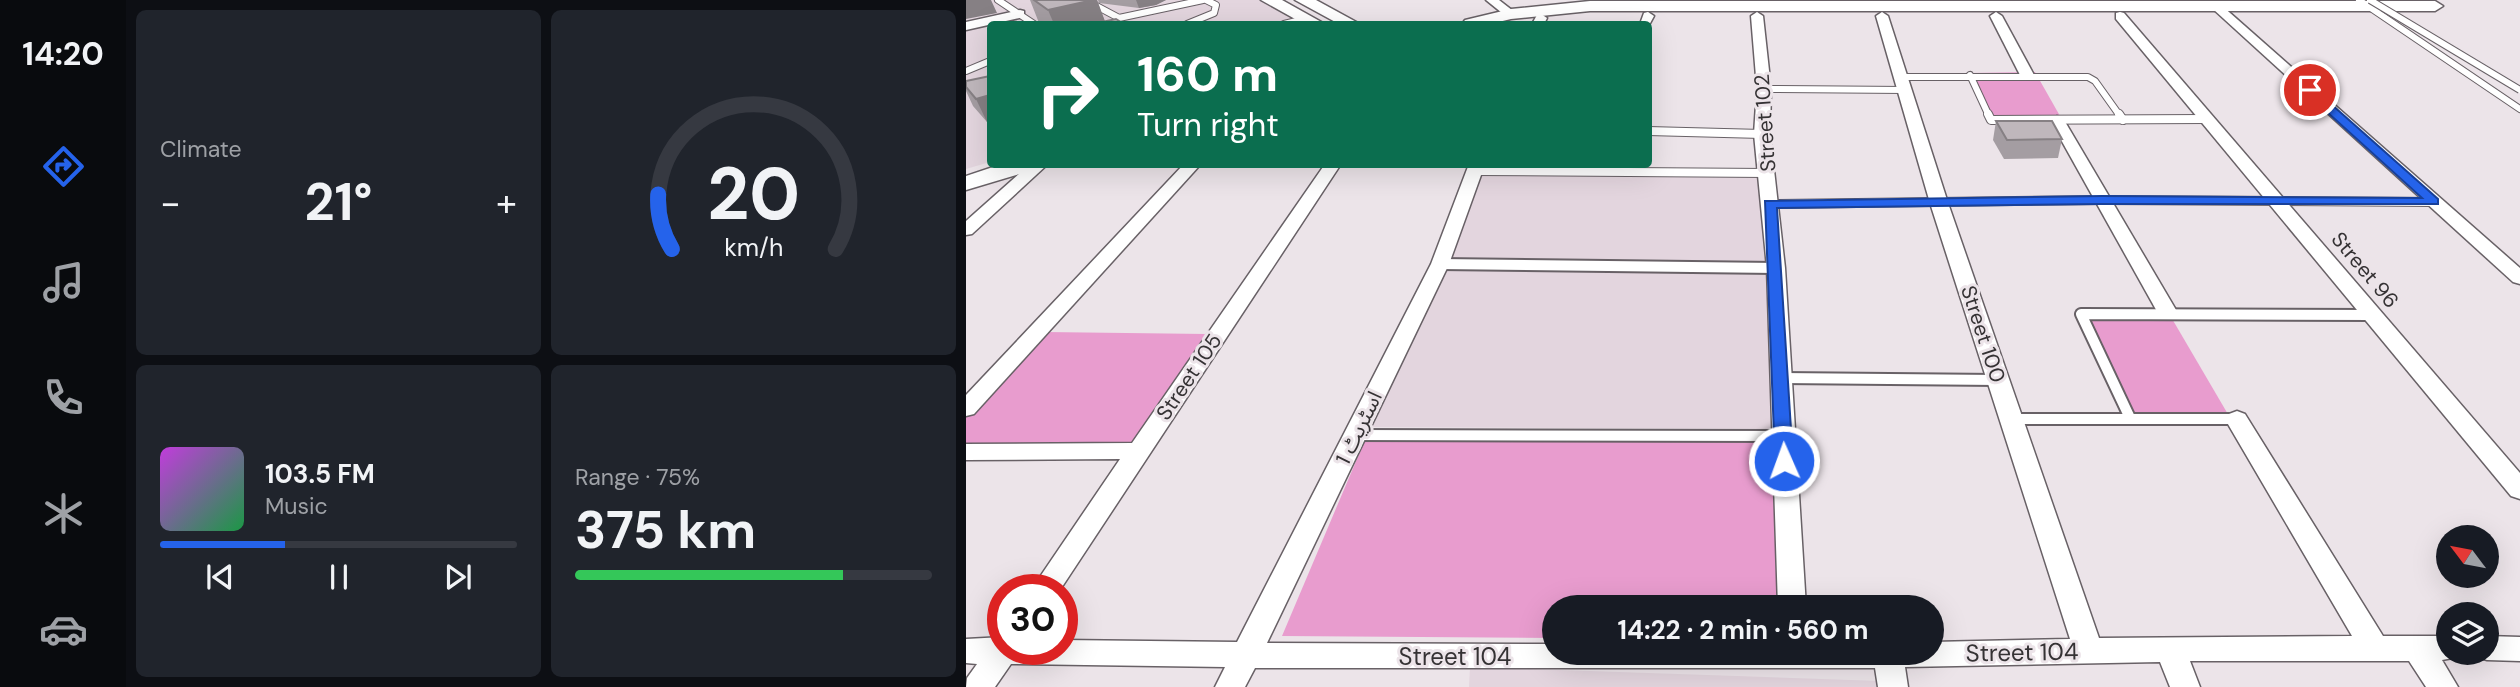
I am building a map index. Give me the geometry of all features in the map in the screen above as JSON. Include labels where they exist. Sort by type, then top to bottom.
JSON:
[{"type":"street","points":[[1269,0],[1308,21]]},
{"type":"street","points":[[1303,0],[1346,21]]},
{"type":"street","points":[[1492,0],[1509,19],[1539,21],[1651,12],[1850,3],[1996,16],[2120,16],[2375,5],[2452,15]]},
{"type":"street","points":[[1756,8],[1882,16],[1955,3],[2165,4],[2222,12],[2269,4],[2435,6]]},
{"type":"street","points":[[1509,19],[1590,6],[1651,12]]},
{"type":"street","name":"Street 102","points":[[1756,8],[1763,89],[1762,134],[1769,173],[1776,268],[1791,595]]},
{"type":"street","points":[[2222,12],[2520,278]]},
{"type":"street","name":"Street 100","points":[[1882,16],[1939,202],[2089,651]]},
{"type":"street","points":[[1996,16],[2027,75]]},
{"type":"street","name":"Street 96","points":[[2120,16],[2520,490]]},
{"type":"street","points":[[1010,21],[1027,19]]},
{"type":"street","points":[[966,26],[987,24]]},
{"type":"street","points":[[966,33],[987,29]]},
{"type":"street","points":[[2057,120],[2169,315]]},
{"type":"street","points":[[966,169],[987,163]]},
{"type":"street","points":[[966,183],[1015,168]]},
{"type":"street","points":[[966,230],[1036,168]]},
{"type":"street","points":[[966,409],[1189,168]]},
{"type":"street","name":"Street 105","points":[[1056,574],[1330,168]]},
{"type":"street","name":"اسٹریٹ 1","points":[[1230,687],[1440,264],[1476,168]]},
{"type":"street","points":[[2237,419],[2375,648]]},
{"type":"street","points":[[966,452],[1138,451]]},
{"type":"street","points":[[2417,648],[2443,687]]},
{"type":"street","name":"Street 104","points":[[1944,654],[2170,649],[2436,648]]},
{"type":"street","points":[[2499,648],[2520,649]]},
{"type":"street","points":[[2170,649],[2185,687]]},
{"type":"street","name":"Street 104","points":[[966,651],[987,650]]},
{"type":"street","name":"Street 104","points":[[1078,652],[1246,656],[1542,655]]},
{"type":"street","points":[[978,687],[994,665]]},
{"type":"street","points":[[1890,665],[1893,687]]},
{"type":"lane","points":[[998,0],[1027,19]]},
{"type":"lane","points":[[1087,0],[1111,16],[1119,18],[1205,0],[1216,5],[1214,13],[1194,21]]},
{"type":"lane","points":[[2375,5],[2520,90]]},
{"type":"lane","points":[[2375,5],[2520,109]]},
{"type":"lane","points":[[966,71],[987,62]]},
{"type":"lane","points":[[1763,89],[1903,83],[1970,75],[2088,78],[2095,81],[2123,120]]},
{"type":"lane","points":[[1970,75],[1990,120],[2207,119]]},
{"type":"lane","points":[[1652,131],[1762,134]]},
{"type":"lane","points":[[1476,168],[1769,173]]},
{"type":"lane","points":[[1770,204],[2102,200],[2434,202]]},
{"type":"lane","points":[[1440,264],[1776,268]]},
{"type":"lane","points":[[2130,418],[2081,314],[2373,315]]},
{"type":"lane","points":[[1781,378],[1998,380]]},
{"type":"lane","points":[[2011,419],[2237,419]]},
{"type":"lane","points":[[1356,435],[1783,436]]},
{"type":"shaded area","points":[[966,0],[1270,0],[1310,21],[987,21],[987,163],[966,169]]},
{"type":"shaded area","points":[[2035,72],[2060,116],[1989,116],[1970,73]]},
{"type":"shaded area","points":[[1767,171],[1771,265],[1447,261],[1483,173]]},
{"type":"shaded area","points":[[1447,270],[1767,273],[1775,429],[1370,427]]},
{"type":"shaded area","points":[[2085,317],[2171,317],[2229,416],[2131,416]]},
{"type":"shaded area","points":[[1045,332],[1207,334],[1133,446],[966,447],[966,416]]},
{"type":"shaded area","points":[[1365,440],[1772,442],[1777,595],[1542,595],[1542,638],[1282,636]]},
{"type":"shaded area","points":[[1470,667],[1880,681],[1881,687],[1469,687]]},
{"type":"building","points":[[1034,0],[1093,0],[1048,10]]},
{"type":"building","points":[[987,77],[987,96],[976,99],[966,87],[966,81]]},
{"type":"building","points":[[1996,121],[2052,121],[2062,139],[2007,140]]},
{"type":"route","points":[[1784,461],[1776,268],[1770,204],[2102,200],[2434,202],[2310,90]]}]
